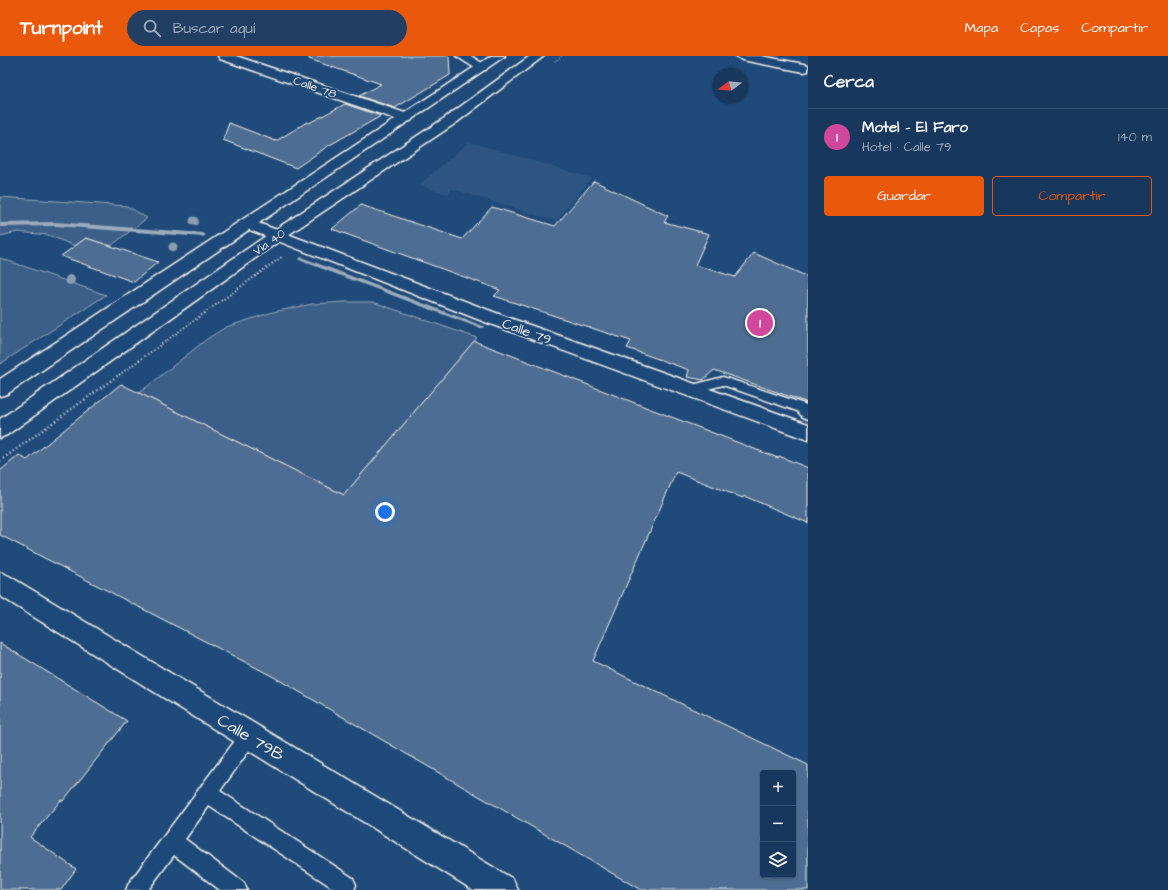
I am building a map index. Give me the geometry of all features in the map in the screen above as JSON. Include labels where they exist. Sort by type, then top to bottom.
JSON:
[{"type":"main road","name":"Calle 78","points":[[224,56],[405,111]]},
{"type":"main road","name":"Calle 78","points":[[260,56],[376,94]]},
{"type":"main road","name":"Vía 40","points":[[0,389],[248,224],[405,111],[420,109],[472,62],[499,56]]},
{"type":"main road","name":"Vía 40","points":[[0,430],[279,234],[451,120],[538,56]]},
{"type":"main road","points":[[742,56],[807,66]]},
{"type":"main road","points":[[776,56],[807,66]]},
{"type":"main road","points":[[472,62],[509,76]]},
{"type":"main road","name":"Calle 79","points":[[248,224],[279,234],[300,244],[498,320],[808,432]]},
{"type":"main road","name":"Calle 79B","points":[[0,583],[502,890]]},
{"type":"lane","points":[[690,390],[724,377],[804,407]]},
{"type":"lane","points":[[136,890],[249,736]]},
{"type":"lane","points":[[207,794],[346,885]]},
{"type":"lane","points":[[172,841],[237,890]]},
{"type":"path","points":[[549,65],[562,56]]},
{"type":"path","points":[[0,461],[300,244]]},
{"type":"shaded area","points":[[469,142],[592,178],[556,221],[452,189],[448,194],[419,185]]},
{"type":"shaded area","points":[[0,197],[127,206],[147,218],[111,246],[86,238],[75,246],[48,235],[18,232],[0,236]]},
{"type":"shaded area","points":[[0,258],[106,295],[0,364]]},
{"type":"shaded area","points":[[373,302],[477,338],[344,495],[139,393],[207,339],[226,327],[273,312],[312,304]]},
{"type":"building","points":[[309,56],[449,56],[450,75],[395,108],[359,96],[381,84],[309,59]]},
{"type":"building","points":[[345,104],[381,116],[328,146],[296,168],[223,140],[229,123],[276,141],[307,122],[309,123]]},
{"type":"building","points":[[594,181],[668,216],[664,222],[709,234],[695,265],[735,277],[754,253],[808,277],[808,403],[714,370],[703,380],[687,377],[689,370],[627,348],[631,341],[494,296],[500,290],[332,229],[361,205],[462,239],[492,207],[555,226]]},
{"type":"building","points":[[86,238],[158,262],[134,282],[61,256]]},
{"type":"building","points":[[474,341],[778,458],[779,456],[808,468],[808,523],[744,496],[743,498],[676,472],[593,661],[808,765],[808,890],[641,890],[272,676],[0,535],[0,471],[19,455],[27,460],[121,384],[344,495]]},
{"type":"building","points":[[0,643],[127,721],[63,801],[61,800],[30,837],[76,869],[61,890],[0,890]]},
{"type":"waterway","points":[[0,225],[55,224],[203,235]]},
{"type":"waterway","points":[[301,259],[481,327]]},
{"type":"place","name":"Motel - El Faro","points":[[760,323]]}]
